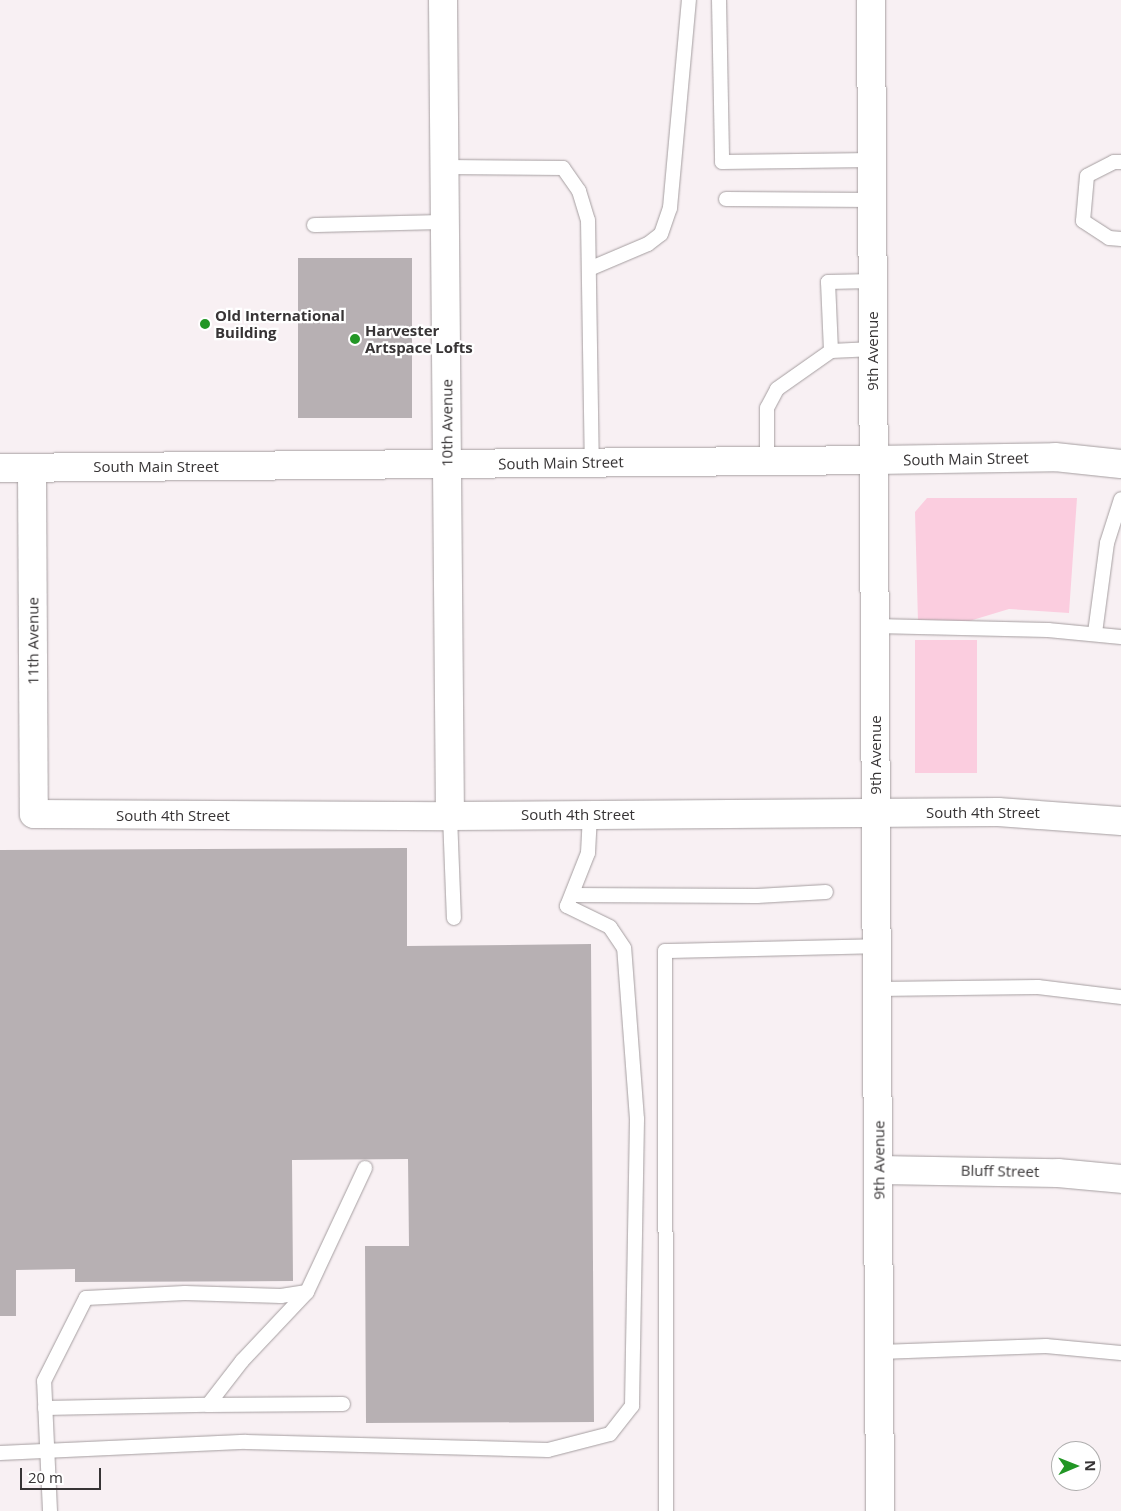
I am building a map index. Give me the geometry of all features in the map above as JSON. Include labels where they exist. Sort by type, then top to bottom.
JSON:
[{"type":"street","name":"10th Avenue","points":[[443,0],[450,816]]},
{"type":"street","name":"9th Avenue","points":[[870,0],[878,946],[880,1511]]},
{"type":"street","name":"South Main Street","points":[[0,468],[1055,458],[1121,464]]},
{"type":"street","name":"11th Avenue","points":[[32,468],[34,814]]},
{"type":"street","name":"South 4th Street","points":[[34,814],[450,816],[1046,813],[1121,822]]},
{"type":"street","name":"Bluff Street","points":[[879,1170],[1058,1172],[1121,1179]]},
{"type":"lane","points":[[588,269],[648,244],[661,234],[670,208],[676,175],[689,0]]},
{"type":"lane","points":[[719,0],[722,162],[872,160]]},
{"type":"lane","points":[[1121,162],[1114,162],[1086,176],[1083,221],[1109,238],[1121,238]]},
{"type":"lane","points":[[445,168],[563,168],[578,191],[588,220],[592,463]]},
{"type":"lane","points":[[726,199],[872,200]]},
{"type":"lane","points":[[314,224],[445,222]]},
{"type":"lane","points":[[831,351],[828,282],[873,280]]},
{"type":"lane","points":[[768,461],[768,408],[777,389],[831,351],[873,349]]},
{"type":"lane","points":[[1095,634],[1108,543],[1121,499]]},
{"type":"lane","points":[[875,626],[1095,634],[1121,637]]},
{"type":"lane","points":[[0,1453],[246,1442],[548,1450],[610,1434],[632,1406],[636,1317],[636,1109],[624,948],[610,927],[567,906],[588,853],[590,815]]},
{"type":"lane","points":[[450,816],[454,918]]},
{"type":"lane","points":[[572,895],[757,896],[826,892]]},
{"type":"lane","points":[[666,1511],[665,951],[878,946]]},
{"type":"lane","points":[[878,989],[1038,987],[1121,997]]},
{"type":"lane","points":[[208,1405],[242,1361],[307,1292],[365,1168]]},
{"type":"lane","points":[[50,1511],[44,1381],[86,1298],[185,1292],[281,1296],[307,1292]]},
{"type":"lane","points":[[880,1352],[1046,1346],[1121,1353]]},
{"type":"lane","points":[[45,1408],[343,1404]]},
{"type":"shaded area","points":[[927,498],[1077,498],[1069,613],[1009,609],[966,622],[918,622],[915,512]]},
{"type":"shaded area","points":[[915,640],[977,640],[977,773],[915,773]]},
{"type":"building","name":"Harvester Artspace Lofts","points":[[298,258],[412,258],[412,418],[298,418]]},
{"type":"building","points":[[407,848],[407,946],[591,944],[594,1422],[366,1423],[365,1246],[409,1246],[408,1159],[292,1160],[293,1281],[75,1282],[75,1269],[16,1270],[16,1316],[0,1316],[0,850]]},
{"type":"place","name":"Old International Building","points":[[205,324]]},
{"type":"place","name":"Harvester Artspace Lofts","points":[[355,339]]}]
